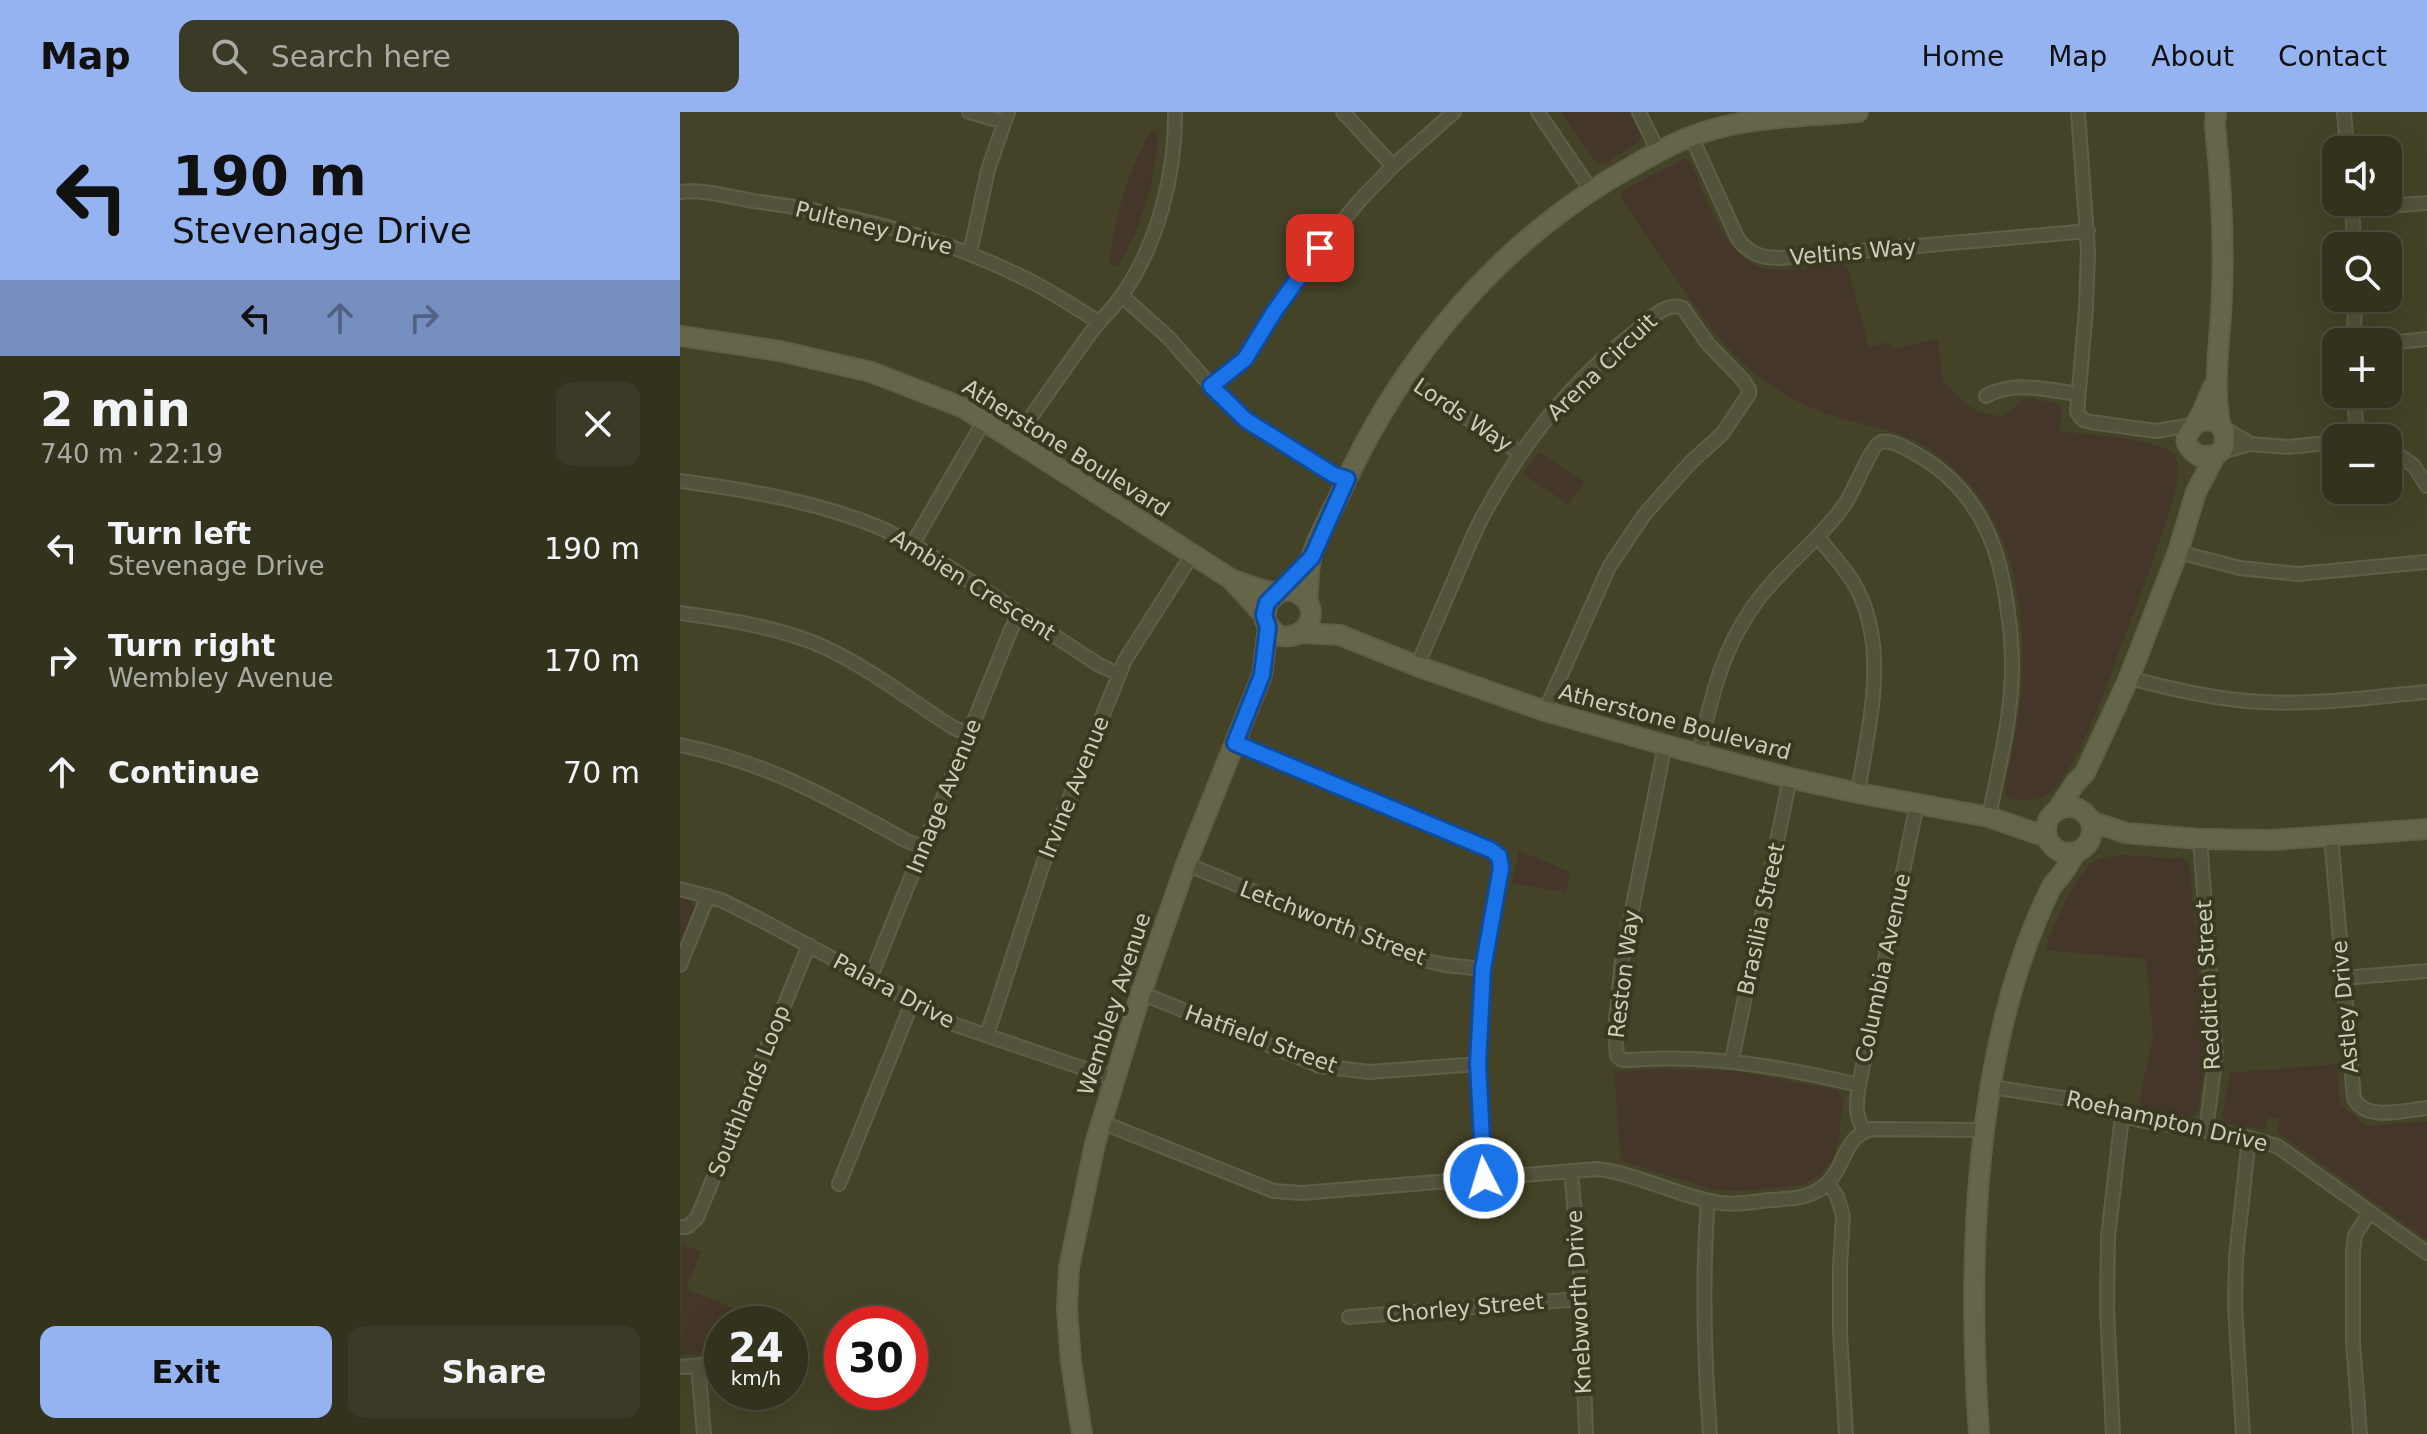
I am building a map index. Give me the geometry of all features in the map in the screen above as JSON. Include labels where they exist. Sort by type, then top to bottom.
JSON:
[{"type":"street","points":[[969,112],[1006,117],[988,170],[970,253]]},
{"type":"street","points":[[1014,441],[1099,322],[1122,296],[1155,229],[1167,189],[1175,112]]},
{"type":"street","points":[[1343,112],[1393,166]]},
{"type":"street","points":[[1211,386],[1245,359],[1320,248],[1393,166],[1454,112]]},
{"type":"street","points":[[1538,112],[1591,190]]},
{"type":"street","points":[[1639,112],[1658,151]]},
{"type":"street","points":[[1312,557],[1308,604],[1310,619],[1298,635],[1277,635],[1266,621],[1267,603],[1312,557],[1369,435],[1405,377],[1450,317],[1490,273],[1531,236],[1591,190],[1658,151],[1691,136],[1757,117],[1858,112]]},
{"type":"street","points":[[2078,112],[2088,231],[2086,309],[2077,412],[2083,420],[2156,431],[2209,419],[2251,444]]},
{"type":"street","points":[[2202,112],[2217,140]]},
{"type":"street","points":[[1979,1434],[1972,1303],[1985,1130],[2006,1016],[2019,972],[2053,884],[2052,828],[2076,782],[2085,773],[2129,678],[2178,552],[2196,492],[2226,443],[2215,384],[2221,336],[2224,254],[2216,112]]},
{"type":"street","points":[[2344,112],[2346,136]]},
{"type":"street","name":"Veltins Way","points":[[1691,136],[1738,239],[1758,256],[1780,258],[2088,231]]},
{"type":"street","name":"Pulteney Drive","points":[[680,192],[784,205],[852,218],[926,238],[970,253],[1026,278],[1099,322]]},
{"type":"street","points":[[2402,204],[2427,203]]},
{"type":"street","points":[[1122,296],[1169,338],[1246,420],[1334,475],[1347,479]]},
{"type":"street","name":"Arena Circuit","points":[[1417,666],[1482,517],[1520,453],[1547,418],[1623,341],[1670,307],[1683,308],[1708,344],[1743,380],[1749,389],[1745,401],[1722,434],[1665,489],[1632,531],[1609,567],[1545,711]]},
{"type":"street","name":"Atherstone Boulevard","points":[[680,336],[780,351],[871,372],[964,408],[1231,579],[1279,592]]},
{"type":"street","points":[[2402,342],[2427,339]]},
{"type":"street","name":"Lords Way","points":[[1405,377],[1520,453]]},
{"type":"street","points":[[2196,492],[2192,451],[2187,435],[2215,384]]},
{"type":"street","points":[[1986,396],[2012,386],[2078,394]]},
{"type":"street","points":[[912,545],[984,421]]},
{"type":"street","points":[[2156,431],[2204,458],[2251,444],[2288,447],[2322,443]]},
{"type":"street","points":[[1699,754],[1717,677],[1741,624],[1770,584],[1819,538],[1848,499],[1874,446],[1885,441],[1922,458],[1950,479],[1974,505],[2000,561],[2006,590],[2012,660],[1998,819]]},
{"type":"street","points":[[2402,457],[2414,466],[2427,484]]},
{"type":"street","name":"Ambien Crescent","points":[[680,481],[821,508],[877,527],[912,545],[1099,665],[1119,674]]},
{"type":"street","points":[[1819,538],[1856,586],[1873,643],[1875,684],[1858,793]]},
{"type":"street","points":[[2178,552],[2240,568],[2298,574],[2427,562]]},
{"type":"street","name":"Irvine Avenue","points":[[987,1035],[1043,864],[1119,674],[1129,652],[1192,555]]},
{"type":"street","name":"Atherstone Boulevard","points":[[1231,579],[1266,621]]},
{"type":"street","points":[[1279,592],[1298,593],[1308,604]]},
{"type":"street","name":"Atherstone Boulevard","points":[[1308,604],[1340,635]]},
{"type":"street","points":[[680,613],[763,628],[813,643],[844,658],[954,728],[969,734]]},
{"type":"street","name":"Innage Avenue","points":[[870,979],[1019,613]]},
{"type":"street","name":"Wembley Avenue","points":[[1082,1434],[1071,1361],[1067,1308],[1069,1267],[1101,1122],[1186,864],[1262,675],[1266,621]]},
{"type":"street","name":"Atherstone Boulevard","points":[[1298,635],[1340,635],[1545,711],[1790,778],[2052,828]]},
{"type":"street","name":"Wembley Avenue","points":[[1262,675],[1298,635]]},
{"type":"street","points":[[2129,678],[2260,702],[2304,702],[2427,692]]},
{"type":"street","points":[[1235,743],[1499,856],[1501,868],[1483,969],[1478,1064],[1484,1178]]},
{"type":"street","points":[[680,745],[723,755],[791,779],[923,847]]},
{"type":"street","name":"Reston Way","points":[[1665,745],[1622,960],[1615,1030],[1617,1056],[1622,1060],[1732,1060],[1859,1085]]},
{"type":"street","points":[[2053,884],[2092,836],[2087,817],[2085,773]]},
{"type":"street","name":"Brasilia Street","points":[[1732,1060],[1790,778]]},
{"type":"street","name":"Columbia Avenue","points":[[1864,1131],[1856,1106],[1859,1085],[1917,804]]},
{"type":"street","points":[[2052,828],[2074,808],[2087,817],[2126,833]]},
{"type":"street","points":[[2052,828],[2064,853],[2126,833],[2200,839],[2273,840],[2427,829]]},
{"type":"street","name":"Astley Drive","points":[[2331,837],[2352,1089],[2357,1104],[2367,1111],[2376,1112],[2427,1108]]},
{"type":"street","name":"Redditch Street","points":[[2200,839],[2216,1054],[2206,1130]]},
{"type":"street","name":"Letchworth Street","points":[[1186,864],[1419,959],[1483,969]]},
{"type":"street","name":"Palara Drive","points":[[680,889],[721,900],[956,1025],[1115,1079]]},
{"type":"street","points":[[680,965],[708,896]]},
{"type":"street","name":"Southlands Loop","points":[[680,1227],[687,1227],[697,1218],[809,945]]},
{"type":"street","points":[[2343,978],[2427,971]]},
{"type":"street","name":"Hatfield Street","points":[[1141,993],[1320,1066],[1369,1072],[1478,1064]]},
{"type":"street","points":[[839,1184],[912,1003]]},
{"type":"street","name":"Roehampton Drive","points":[[1991,1087],[2070,1099],[2122,1116],[2249,1138],[2277,1146],[2427,1253]]},
{"type":"street","points":[[2113,1434],[2107,1308],[2108,1237],[2122,1116]]},
{"type":"street","points":[[1101,1122],[1274,1191],[1302,1193],[1571,1171],[1611,1171],[1708,1201],[1733,1203],[1801,1197],[1816,1192],[1828,1184],[1840,1169],[1850,1143],[1864,1131],[1882,1128],[1985,1130]]},
{"type":"street","points":[[2243,1434],[2235,1294],[2249,1138]]},
{"type":"street","name":"Knebworth Drive","points":[[1571,1171],[1580,1272],[1586,1434]]},
{"type":"street","points":[[1828,1184],[1837,1196],[1843,1216],[1840,1332],[1846,1434]]},
{"type":"street","points":[[1708,1201],[1704,1282],[1710,1434]]},
{"type":"street","points":[[2360,1434],[2353,1342],[2353,1251],[2355,1235],[2370,1212]]},
{"type":"street","name":"Chorley Street","points":[[1349,1317],[1580,1299]]},
{"type":"street","name":"Wembley Avenue","points":[[1070,1434],[1071,1361]]},
{"type":"street","points":[[680,1367],[704,1365]]},
{"type":"street","points":[[698,1366],[704,1434]]},
{"type":"shaded area","points":[[1561,112],[1629,112],[1641,136],[1638,143],[1603,164],[1596,162]]},
{"type":"shaded area","points":[[1151,130],[1158,132],[1151,185],[1135,235],[1118,266],[1109,263],[1119,211],[1129,178]]},
{"type":"shaded area","points":[[1683,159],[1690,162],[1729,241],[1753,264],[1776,270],[1841,264],[1848,268],[1869,347],[1890,342],[1892,350],[1938,338],[1943,382],[1976,410],[2004,416],[2025,398],[2058,403],[2062,408],[2060,431],[2152,444],[2175,455],[2178,477],[2173,500],[2102,698],[2072,763],[2061,780],[2045,795],[2020,800],[2009,799],[2005,793],[2022,679],[2020,609],[2003,541],[1988,510],[1969,483],[1944,459],[1905,436],[1833,416],[1794,399],[1753,372],[1718,337],[1621,198],[1622,191]]},
{"type":"shaded area","points":[[1539,452],[1584,482],[1568,504],[1523,474]]},
{"type":"shaded area","points":[[1519,851],[1570,872],[1566,892],[1512,884]]},
{"type":"shaded area","points":[[2123,855],[2184,859],[2189,864],[2206,1058],[2198,1112],[2192,1117],[2143,1108],[2139,1102],[2153,1037],[2146,959],[2045,950],[2066,900],[2081,875],[2097,860]]},
{"type":"shaded area","points":[[680,894],[691,896],[693,910],[680,951]]},
{"type":"shaded area","points":[[2337,1064],[2340,1104],[2367,1126],[2427,1121],[2427,1240],[2278,1132],[2279,1119],[2268,1118],[2266,1130],[2226,1123],[2222,1117],[2230,1073]]},
{"type":"shaded area","points":[[1661,1069],[1736,1071],[1837,1090],[1844,1100],[1833,1159],[1820,1175],[1802,1185],[1739,1191],[1715,1190],[1621,1161],[1614,1072]]},
{"type":"shaded area","points":[[682,1244],[701,1251],[686,1289],[728,1306],[704,1306],[704,1353],[680,1355]]},
{"type":"route","points":[[1320,248],[1245,359],[1211,386],[1246,420],[1334,475],[1347,479],[1312,557],[1267,603],[1264,615],[1268,627],[1262,675],[1235,743],[1499,856],[1501,868],[1483,969],[1478,1064],[1484,1178]]}]
